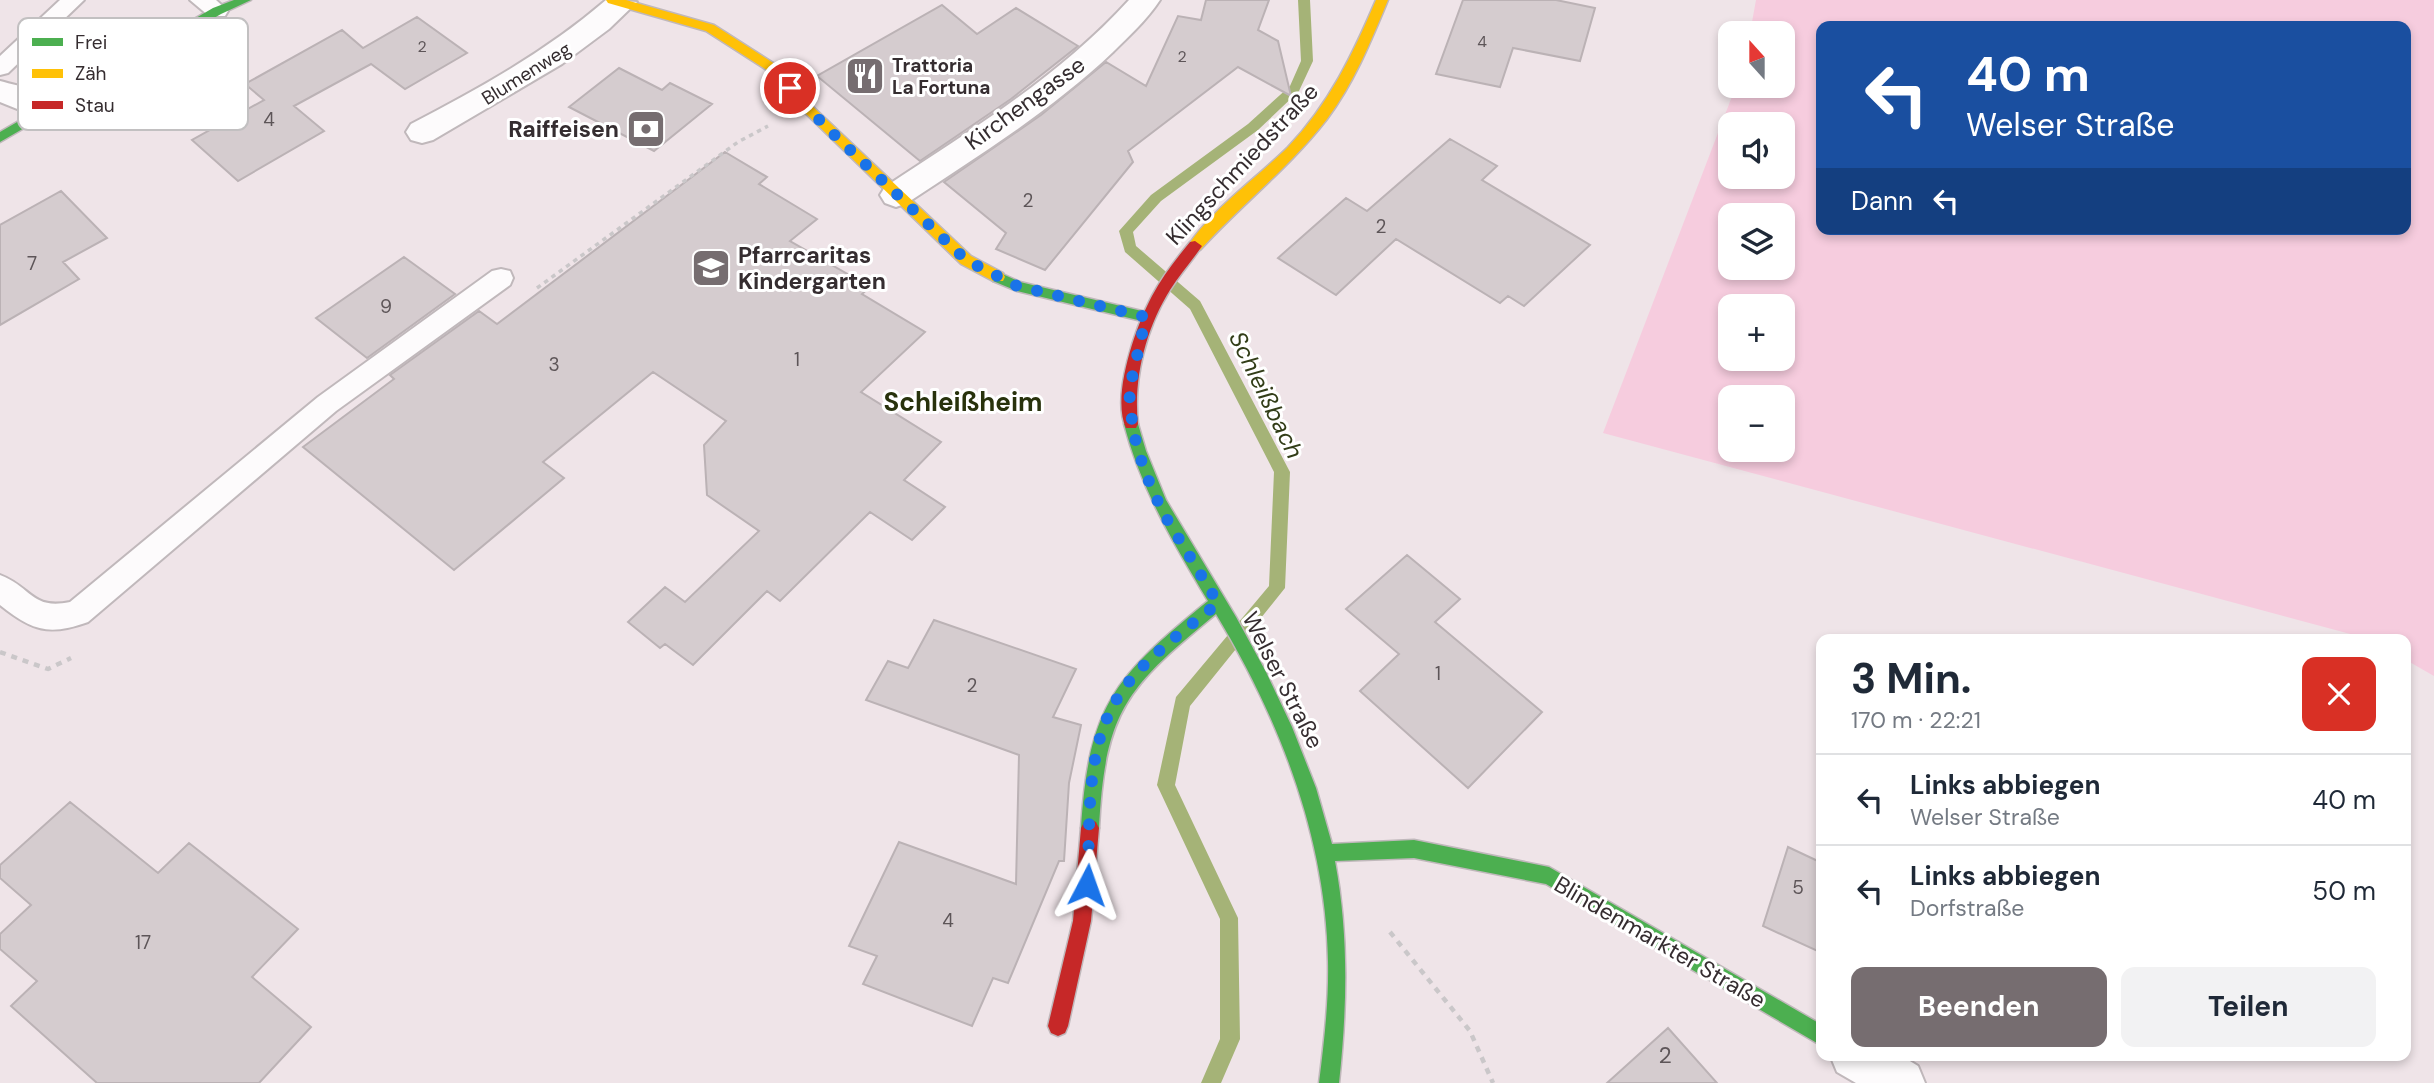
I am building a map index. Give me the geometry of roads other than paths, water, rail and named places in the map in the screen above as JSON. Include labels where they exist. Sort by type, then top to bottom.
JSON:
[{"type":"street","points":[[189,18],[209,5],[244,0]]},
{"type":"street","name":"Kirchengasse","points":[[896,195],[1036,99],[1119,32],[1145,0]]},
{"type":"street","name":"Klingschmiedstraße","points":[[1146,317],[1181,261],[1214,223],[1313,127],[1338,94],[1357,60],[1382,0]]},
{"type":"street","points":[[617,1],[710,28],[775,69],[805,106],[966,260],[1017,286],[1146,317]]},
{"type":"street","name":"Blumenweg","points":[[422,132],[521,79],[588,34],[617,1]]},
{"type":"street","points":[[0,91],[18,96]]},
{"type":"street","points":[[0,138],[18,127]]},
{"type":"street","name":"Welser Straße","points":[[1146,317],[1129,391],[1133,431],[1144,470],[1162,511],[1269,694],[1299,760],[1325,853],[1337,924],[1339,999],[1336,1052],[1329,1083]]},
{"type":"street","points":[[1058,1026],[1082,924],[1094,768],[1097,745],[1105,722],[1115,701],[1131,680],[1218,603]]},
{"type":"street","name":"Blindenmarkter Straße","points":[[1325,853],[1414,849],[1549,876],[1816,1032]]},
{"type":"street","points":[[1864,1061],[1901,1083]]},
{"type":"lane","points":[[54,18],[73,0]]},
{"type":"lane","points":[[0,68],[18,51]]},
{"type":"lane","points":[[0,588],[25,608],[50,619],[78,613],[327,404],[501,278]]},
{"type":"waterway","name":"Schleißbach","points":[[1211,1083],[1230,1039],[1229,918],[1166,785],[1182,703],[1277,588],[1282,472],[1195,305],[1130,248],[1126,231],[1156,198],[1253,127],[1295,88],[1307,61],[1304,0]]},
{"type":"place","name":"Trattoria La Fortuna","points":[[865,76]]},
{"type":"place","name":"Raiffeisen","points":[[646,129]]},
{"type":"place","name":"Pfarrcaritas Kindergarten","points":[[711,268]]},
{"type":"district","name":"Schleißheim","points":[[963,402]]}]
